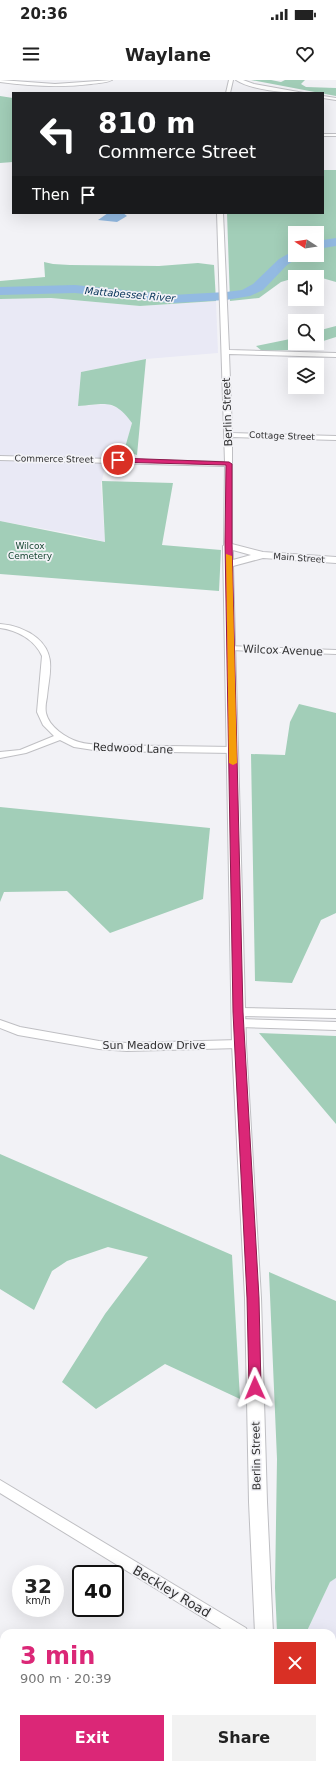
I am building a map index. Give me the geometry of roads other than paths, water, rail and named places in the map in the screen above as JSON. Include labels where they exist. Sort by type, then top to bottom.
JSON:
[{"type":"street","points":[[35,85],[43,80]]},
{"type":"street","points":[[0,81],[35,85],[73,86],[110,80]]},
{"type":"street","points":[[228,92],[231,80]]},
{"type":"street","points":[[238,80],[253,85],[292,92]]},
{"type":"street","points":[[324,97],[336,99]]},
{"type":"street","points":[[324,135],[336,135]]},
{"type":"street","name":"Berlin Street","points":[[220,214],[229,435],[228,564],[239,1044],[253,1298],[258,1502],[264,1629]]},
{"type":"street","points":[[225,352],[336,355]]},
{"type":"street","name":"Cottage Street","points":[[229,435],[336,438]]},
{"type":"street","name":"Commerce Street","points":[[0,458],[229,464]]},
{"type":"street","name":"Main Street","points":[[228,546],[263,555],[336,560]]},
{"type":"street","name":"Main Street","points":[[228,564],[263,555]]},
{"type":"street","name":"Redwood Lane","points":[[0,626],[10,627],[32,638],[42,647],[46,656],[41,712],[46,723],[60,737],[77,745],[100,748],[233,750]]},
{"type":"street","name":"Wilcox Avenue","points":[[230,648],[336,652]]},
{"type":"street","points":[[0,755],[9,755],[27,750],[60,737]]},
{"type":"street","points":[[239,1018],[336,1014]]},
{"type":"street","points":[[239,1018],[336,1026]]},
{"type":"street","name":"Sun Meadow Drive","points":[[0,1024],[18,1031],[99,1045],[127,1047],[239,1044]]},
{"type":"street","name":"Beckley Road","points":[[0,1486],[234,1629]]},
{"type":"water","points":[[107,214],[124,214],[127,216],[117,222],[98,220]]},
{"type":"waterway","name":"Mattabesset River","points":[[324,244],[336,242]]},
{"type":"waterway","name":"Mattabesset River","points":[[0,291],[75,289],[172,299],[226,296],[245,293],[258,287],[288,259]]},
{"type":"park label","name":"Wilcox Cemetery","points":[[30,552]]}]
